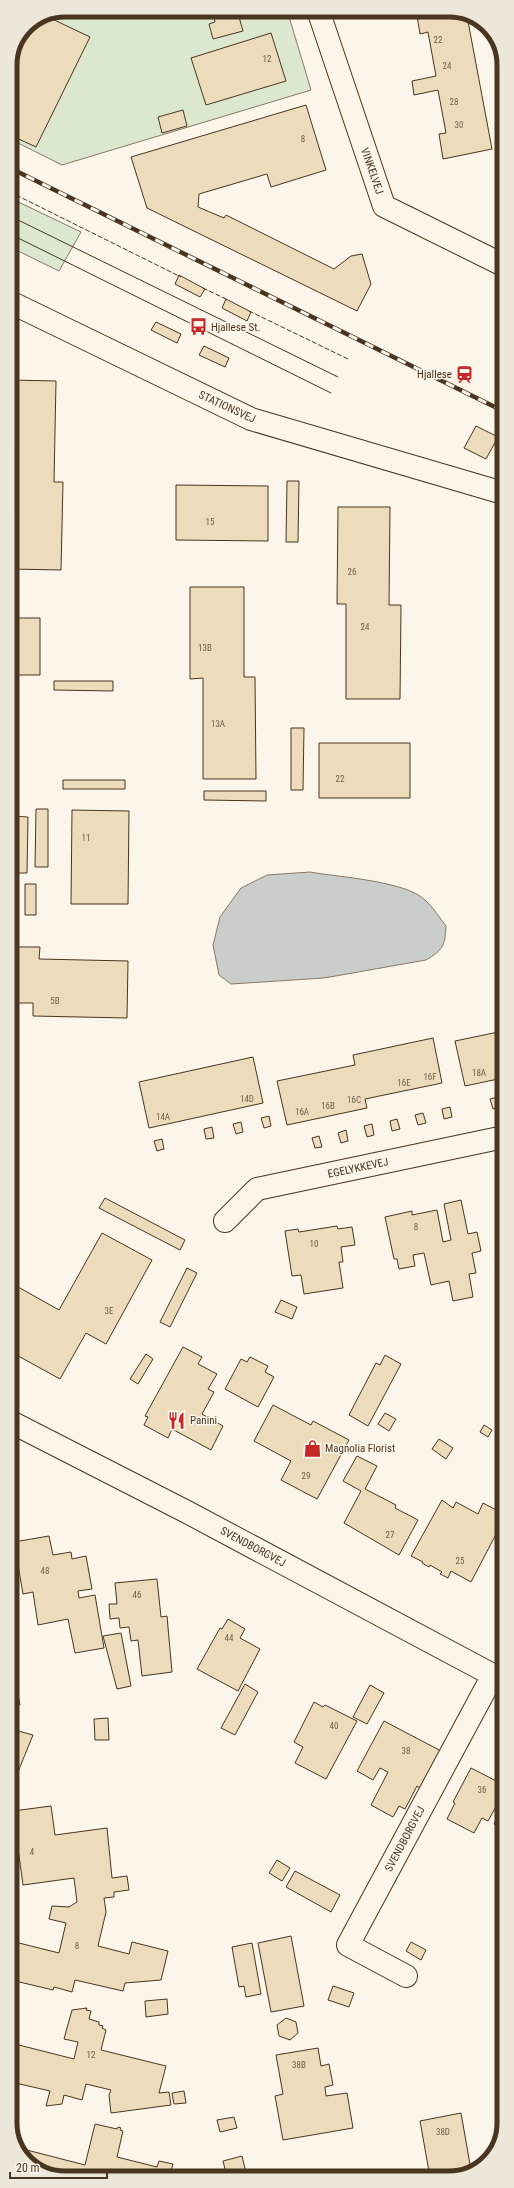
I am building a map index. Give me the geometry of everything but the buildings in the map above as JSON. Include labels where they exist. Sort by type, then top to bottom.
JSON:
[{"type":"street","name":"VINKELVEJ","points":[[320,17],[384,206],[497,262]]},
{"type":"street","name":"STATIONSVEJ","points":[[17,305],[252,419],[497,491]]},
{"type":"street","name":"EGELYKKEVEJ","points":[[225,1221],[257,1189],[497,1138]]},
{"type":"street","name":"SVENDBORGVEJ","points":[[17,1425],[187,1512],[497,1677]]},
{"type":"street","name":"SVENDBORGVEJ","points":[[406,1976],[348,1945],[497,1680]]},
{"type":"green space","points":[[65,17],[289,17],[311,90],[62,165],[17,142],[18,56],[25,38],[38,25],[56,18]]},
{"type":"green space","points":[[17,201],[81,232],[59,271],[17,250]]},
{"type":"shaded area","points":[[310,872],[388,884],[403,888],[416,894],[428,903],[446,926],[445,938],[442,947],[426,960],[324,978],[231,984],[219,975],[213,945],[220,917],[241,888],[267,875]]},
{"type":"tram line","points":[[17,219],[338,377]]},
{"type":"tram line","points":[[17,237],[331,393]]},
{"type":"railway","points":[[17,171],[497,408]]},
{"type":"fence","points":[[17,195],[181,277]]},
{"type":"fence","points":[[203,288],[228,300]]},
{"type":"fence","points":[[249,311],[348,359]]},
{"type":"place","name":"Hjallese St.","points":[[198,327]]},
{"type":"place","name":"Hjallese","points":[[465,374]]},
{"type":"place","name":"Panini","points":[[177,1420]]},
{"type":"place","name":"Magnolia Florist","points":[[312,1448]]}]
